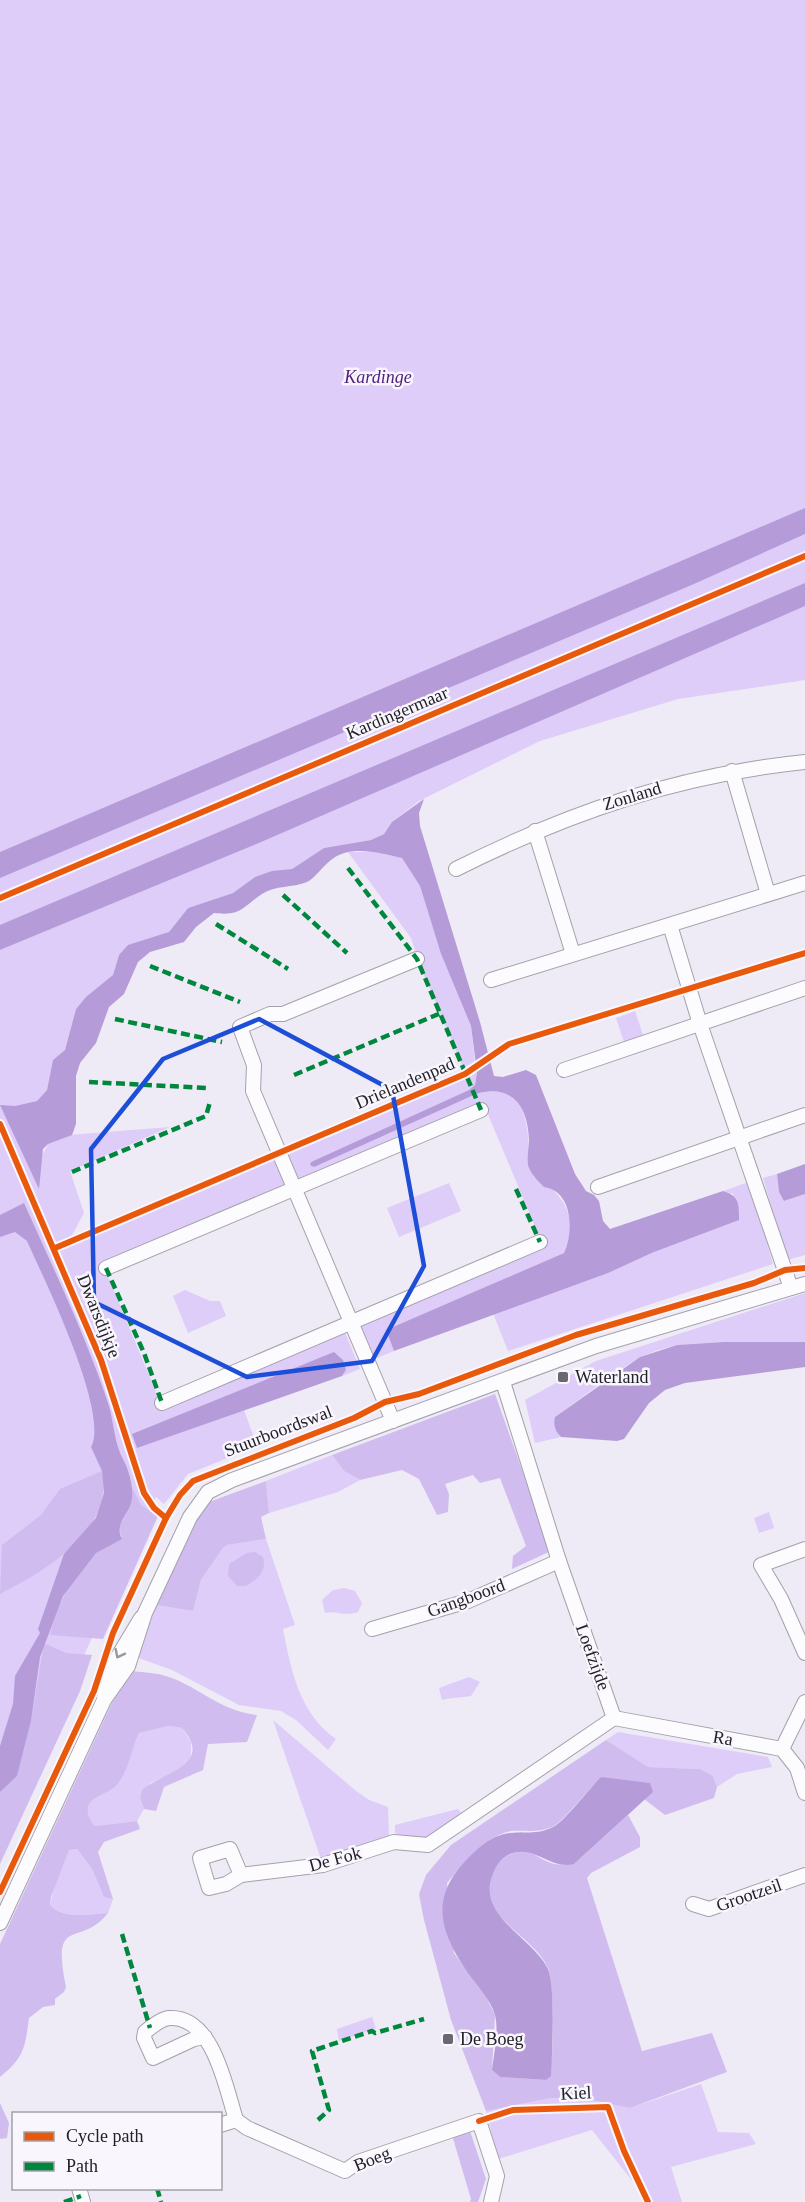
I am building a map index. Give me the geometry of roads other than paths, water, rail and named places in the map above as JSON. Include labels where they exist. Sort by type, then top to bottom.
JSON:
[{"type":"street","name":"Zonland","points":[[456,869],[535,831],[631,795],[732,771],[805,762]]},
{"type":"street","points":[[732,771],[768,894]]},
{"type":"street","points":[[535,831],[573,954]]},
{"type":"street","points":[[491,980],[805,883]]},
{"type":"street","points":[[670,925],[700,1024],[798,1286]]},
{"type":"street","points":[[393,1421],[253,1091],[254,1065],[240,1027],[270,1014],[284,1014],[417,959]]},
{"type":"street","points":[[564,1070],[805,988]]},
{"type":"street","points":[[106,1268],[480,1110]]},
{"type":"street","points":[[598,1187],[805,1115]]},
{"type":"street","points":[[162,1403],[540,1242]]},
{"type":"street","name":"Stuurboordswal","points":[[0,1923],[104,1700],[128,1666],[145,1613],[190,1517],[208,1492],[232,1480],[642,1331],[798,1286]]},
{"type":"street","name":"Loefzijde","points":[[503,1382],[559,1561],[614,1718]]},
{"type":"street","points":[[805,1549],[761,1565],[781,1599],[805,1653]]},
{"type":"street","name":"Gangboord","points":[[372,1629],[468,1601],[559,1561]]},
{"type":"street","points":[[805,1702],[782,1749],[797,1768],[805,1793]]},
{"type":"street","name":"Ra","points":[[614,1718],[782,1749]]},
{"type":"street","name":"De Fok","points":[[241,1875],[323,1865],[393,1842],[428,1845],[614,1718]]},
{"type":"street","name":"Grootzeil","points":[[693,1904],[709,1909],[805,1875]]},
{"type":"street","points":[[205,2037],[212,2046],[236,2120],[222,2125]]},
{"type":"street","name":"Boeg","points":[[236,2120],[248,2128],[345,2171],[358,2162],[479,2121],[497,2176],[491,2202]]},
{"type":"place","name":"Waterland","points":[[563,1377]]},
{"type":"place","name":"De Boeg","points":[[448,2039]]},
{"type":"park label","name":"Kardinge","points":[[378,377]]}]
